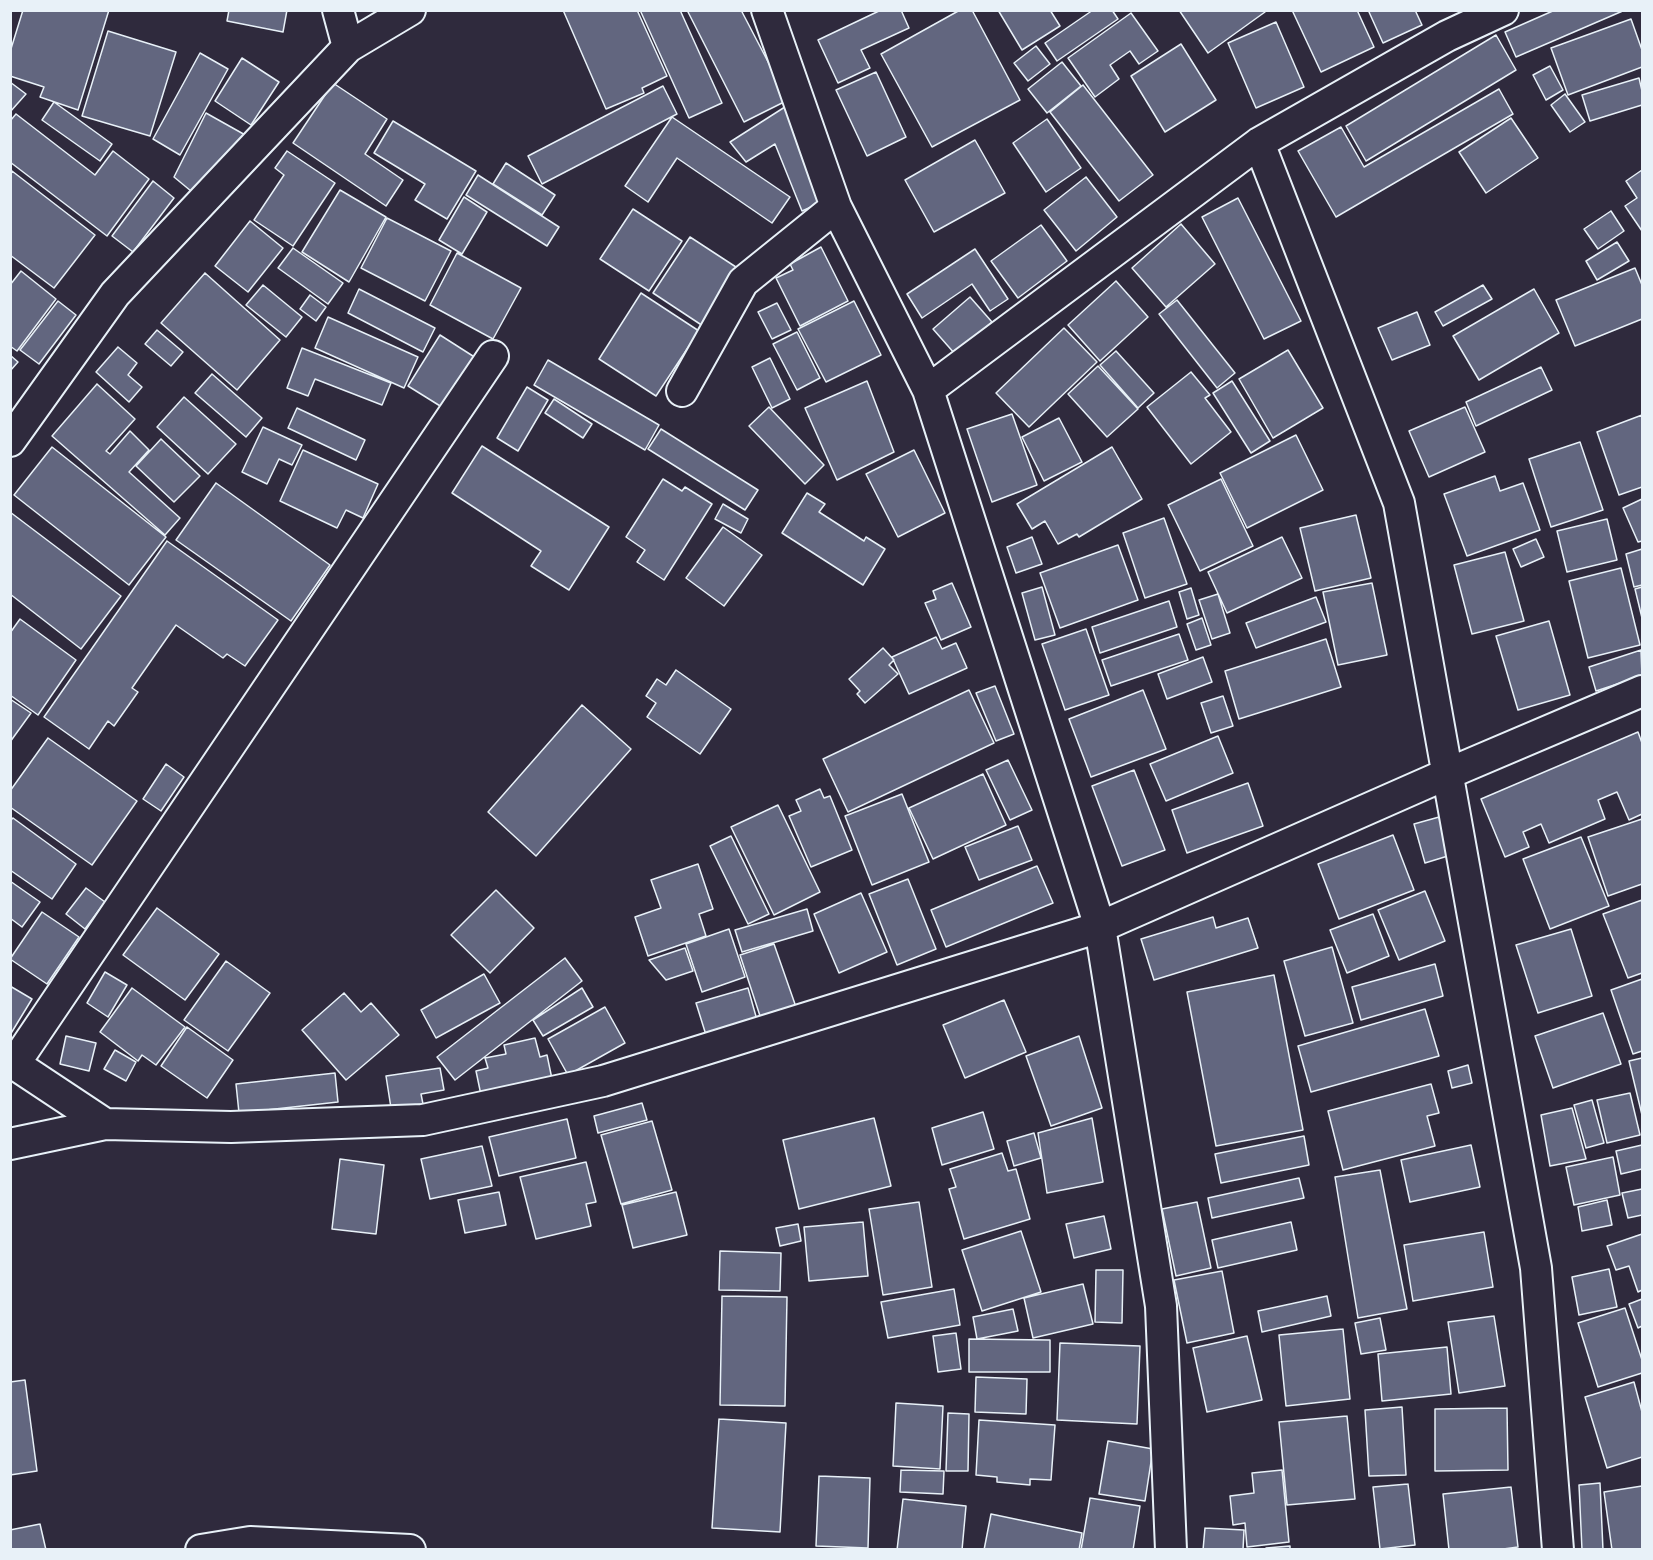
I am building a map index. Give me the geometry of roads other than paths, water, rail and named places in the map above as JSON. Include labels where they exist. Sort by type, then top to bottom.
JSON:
[{"type":"street","points":[[338,10],[348,47]]},
{"type":"street","points":[[10,441],[115,294],[348,47],[410,10]]},
{"type":"street","points":[[767,10],[836,207],[928,390],[1100,927],[1161,1306],[1171,1550]]},
{"type":"street","points":[[928,390],[1259,142],[1447,36],[1503,10]]},
{"type":"street","points":[[1259,142],[1399,503],[1536,1268],[1558,1550]]},
{"type":"street","points":[[682,391],[743,282],[836,207]]},
{"type":"street","points":[[105,1124],[13,1062],[493,356]]},
{"type":"street","points":[[10,1144],[105,1124],[231,1126],[423,1120],[603,1080],[1100,927],[1642,691]]},
{"type":"street","points":[[201,1550],[251,1546],[410,1550]]}]
